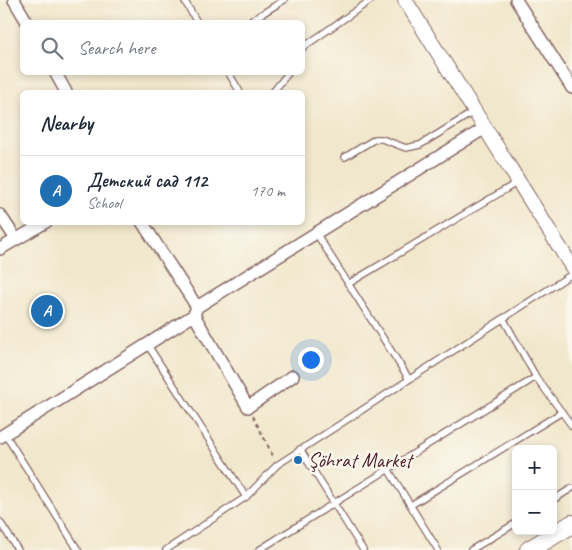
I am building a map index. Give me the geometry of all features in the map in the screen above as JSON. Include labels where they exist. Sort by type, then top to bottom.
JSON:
[{"type":"main road","points":[[530,550],[572,524]]},
{"type":"street","points":[[14,0],[26,20]]},
{"type":"street","points":[[406,0],[572,267]]},
{"type":"street","points":[[516,0],[572,88]]},
{"type":"street","points":[[57,75],[65,90]]},
{"type":"street","points":[[2,432],[147,344],[316,232],[485,128]]},
{"type":"street","points":[[0,215],[16,239]]},
{"type":"street","points":[[0,248],[41,225]]},
{"type":"street","points":[[144,225],[196,311],[248,407],[292,376]]},
{"type":"lane","points":[[184,0],[196,20]]},
{"type":"lane","points":[[252,20],[284,0]]},
{"type":"lane","points":[[305,46],[371,0]]},
{"type":"lane","points":[[230,75],[239,90]]},
{"type":"lane","points":[[275,90],[287,75]]},
{"type":"lane","points":[[345,158],[375,139],[382,139],[406,148],[420,145],[475,111]]},
{"type":"lane","points":[[348,284],[519,182]]},
{"type":"lane","points":[[316,232],[409,379]]},
{"type":"lane","points":[[166,550],[246,498],[277,464],[572,274]]},
{"type":"lane","points":[[503,318],[536,377],[572,426]]},
{"type":"lane","points":[[147,344],[246,498]]},
{"type":"lane","points":[[259,550],[536,377]]},
{"type":"lane","points":[[411,505],[562,412]]},
{"type":"lane","points":[[2,432],[77,550]]},
{"type":"lane","points":[[300,449],[363,550]]},
{"type":"lane","points":[[388,469],[438,550]]},
{"type":"lane","points":[[557,497],[572,488]]},
{"type":"lane","points":[[0,522],[18,550]]},
{"type":"lane","points":[[471,550],[512,525]]},
{"type":"path","points":[[248,407],[277,464]]},
{"type":"place","name":"Детский сад 112","points":[[47,311]]},
{"type":"place","name":"Şöhrat Market","points":[[298,460]]}]
